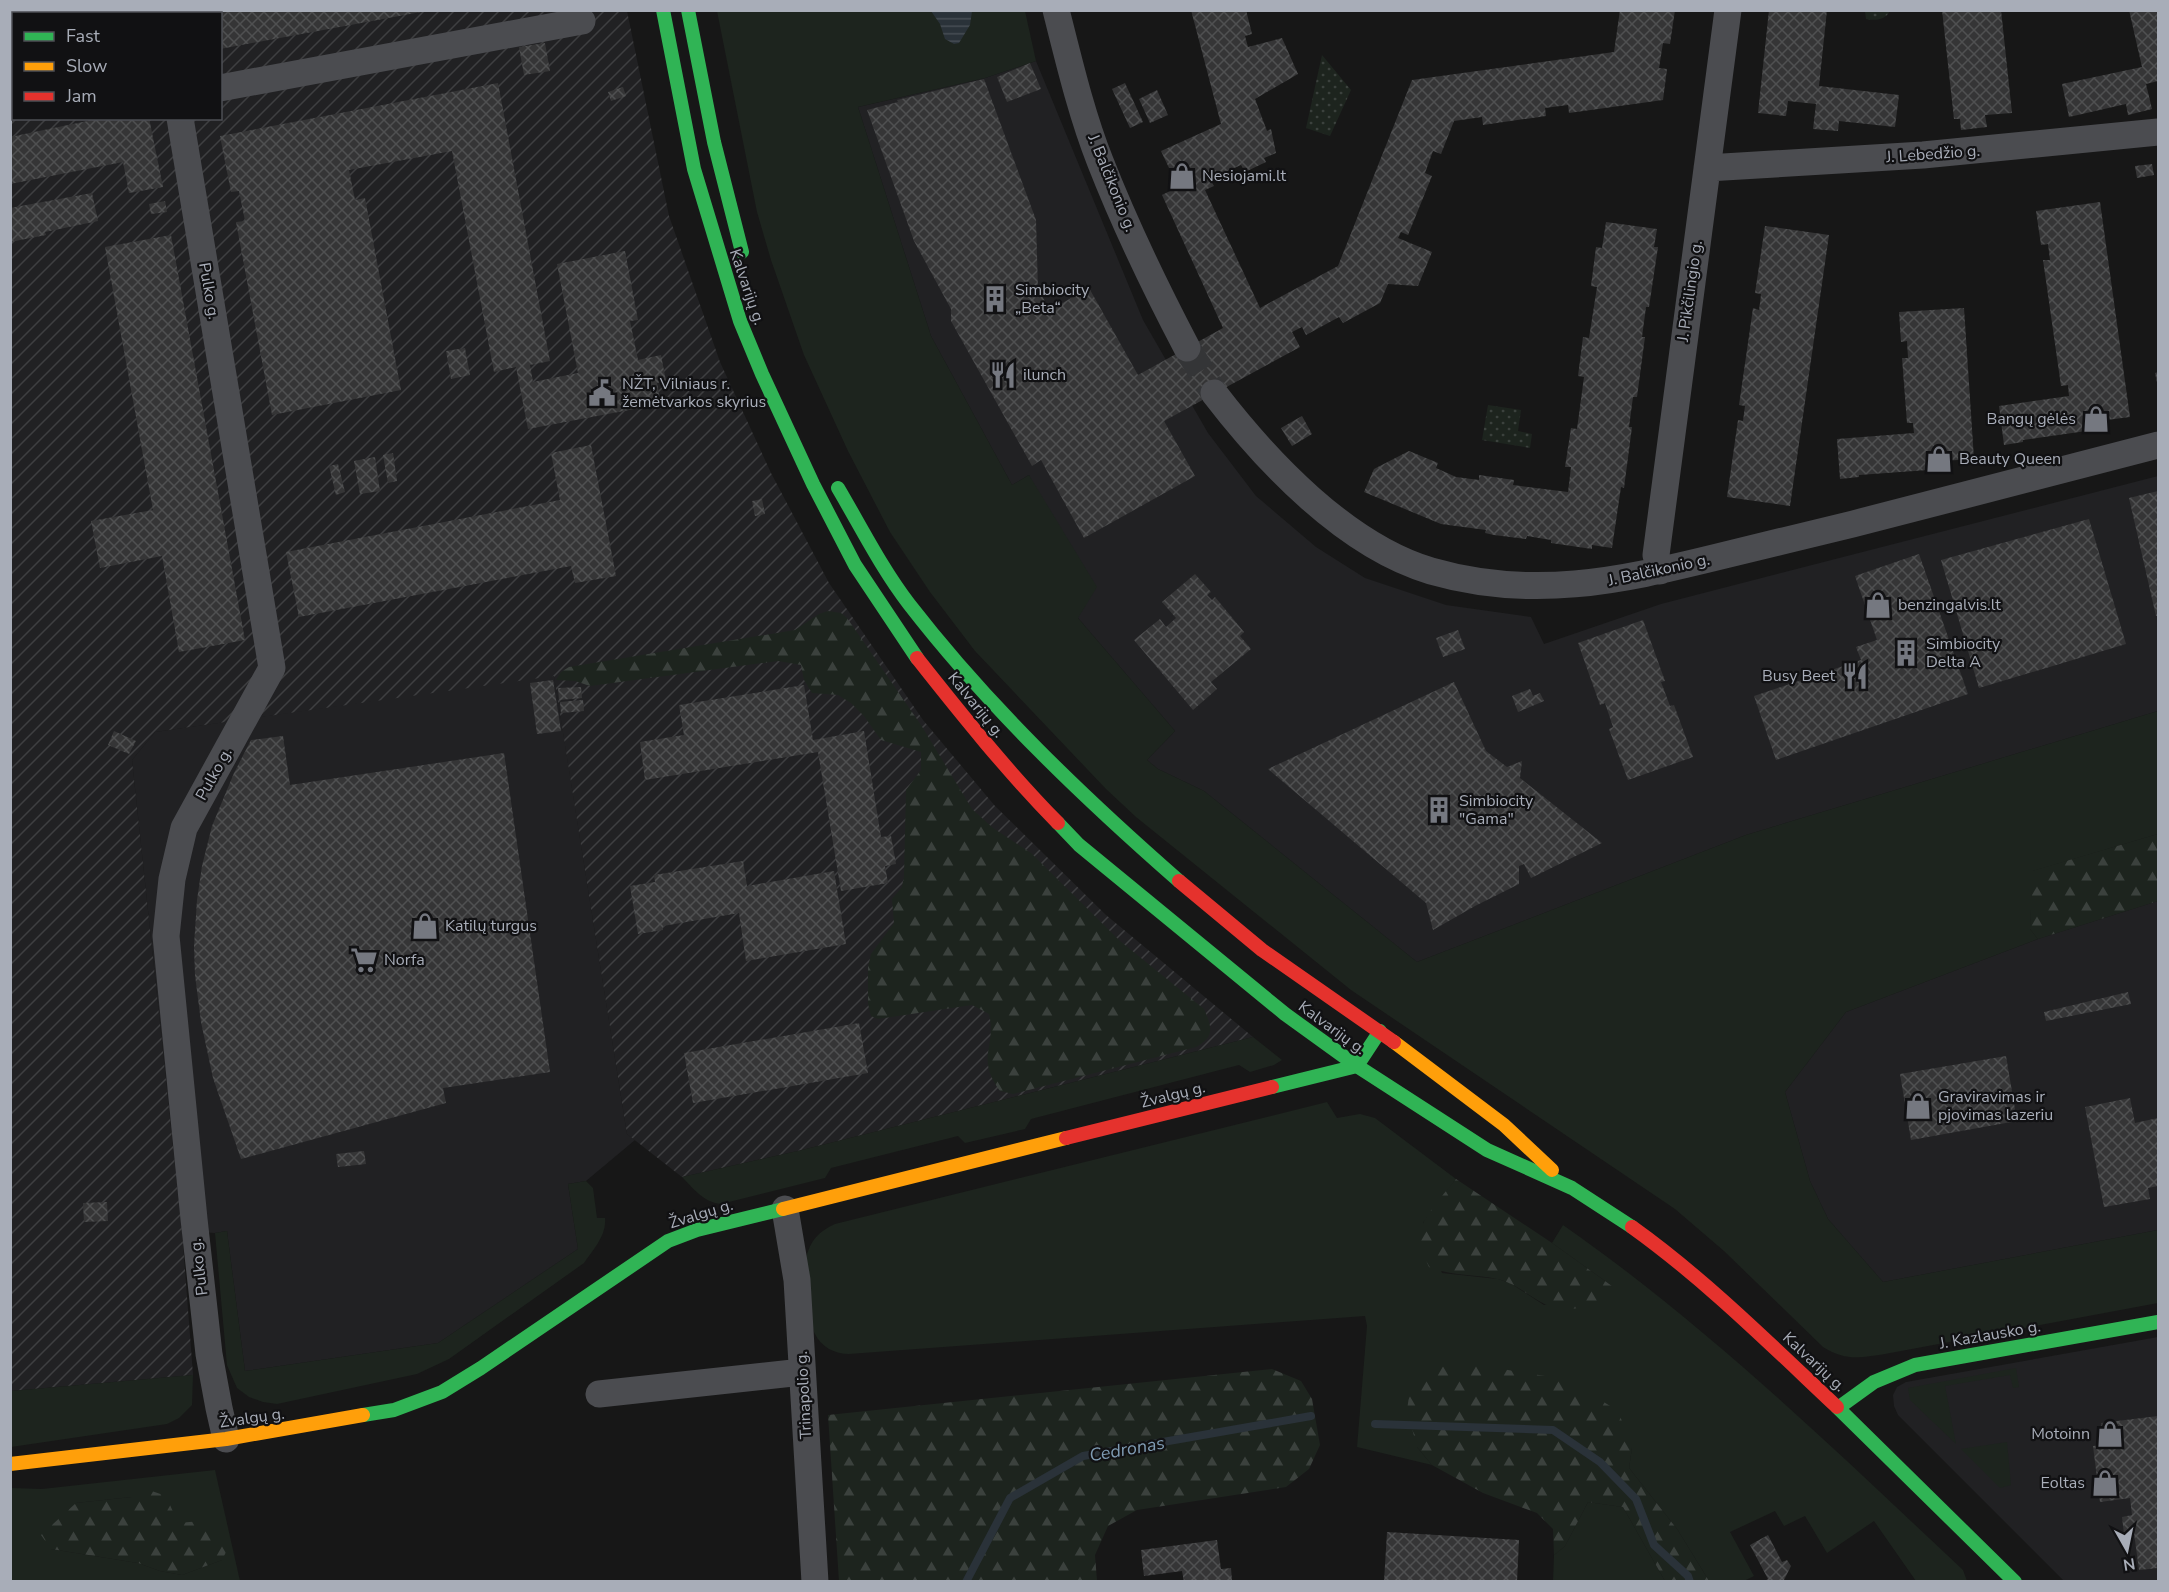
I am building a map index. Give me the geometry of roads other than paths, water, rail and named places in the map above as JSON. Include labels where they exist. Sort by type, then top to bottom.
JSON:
[{"type":"main road","name":"Kalvarijų g.","points":[[663,10],[694,170],[740,321],[762,374],[813,484],[855,565],[916,657],[979,736],[1083,842],[1267,1000],[1357,1066],[1487,1150],[1572,1188],[1623,1220],[1667,1252],[1713,1291],[1838,1408],[2015,1581]]},
{"type":"main road","name":"Kalvarijų g.","points":[[688,10],[714,142],[731,216],[746,266]]},
{"type":"main road","name":"Kalvarijų g.","points":[[832,475],[884,567],[908,603],[976,686],[1103,821],[1262,950],[1380,1031],[1504,1125],[1572,1188]]},
{"type":"main road","points":[[1357,1066],[1380,1031]]},
{"type":"main road","name":"Žvalgų g.","points":[[10,1464],[226,1439],[394,1410],[441,1392],[481,1368],[668,1241],[697,1230],[1357,1066]]},
{"type":"main road","name":"J. Kazlausko g.","points":[[1838,1408],[1858,1390],[1887,1373],[1915,1365],[2158,1322]]},
{"type":"street","name":"J. Balčikonio g.","points":[[1056,10],[1071,70],[1099,159],[1137,246],[1187,348]]},
{"type":"street","name":"J. Pikčilingio g.","points":[[1660,571],[1656,555],[1728,10]]},
{"type":"street","points":[[222,88],[582,21]]},
{"type":"street","name":"Pulko g.","points":[[180,120],[273,668],[184,828],[172,879],[166,936],[207,1332],[226,1439]]},
{"type":"street","name":"J. Lebedžio g.","points":[[1707,168],[1923,155],[2158,132]]},
{"type":"street","name":"J. Balčikonio g.","points":[[1214,393],[1242,429],[1306,494],[1373,546],[1430,571],[1459,578],[1535,586],[1564,586],[1660,571],[2158,445]]},
{"type":"street","name":"Trinapolio g.","points":[[785,1209],[797,1280],[815,1581]]},
{"type":"street","points":[[599,1394],[802,1372]]},
{"type":"waterway","name":"Cedronas","points":[[966,1582],[1010,1498],[1083,1456],[1311,1416]]},
{"type":"waterway","name":"Cedronas","points":[[1375,1424],[1553,1430],[1600,1462],[1636,1499],[1654,1545],[1688,1576],[1690,1582]]},
{"type":"tunnel","points":[[1187,348],[1214,393]]},
{"type":"place","name":"Nesiojami.lt","points":[[1182,176]]},
{"type":"place","name":"Simbiocity „Beta“","points":[[995,299]]},
{"type":"place","name":"ilunch","points":[[1003,375]]},
{"type":"place","name":"NŽT, Vilniaus r. žemėtvarkos skyrius","points":[[602,393]]},
{"type":"place","name":"Bangų gėlės","points":[[2096,419]]},
{"type":"place","name":"Beauty Queen","points":[[1939,459]]},
{"type":"place","name":"benzingalvis.lt","points":[[1878,605]]},
{"type":"place","name":"Simbiocity Delta A","points":[[1906,653]]},
{"type":"place","name":"Busy Beet","points":[[1855,676]]},
{"type":"place","name":"Simbiocity \"Gama\"","points":[[1439,810]]},
{"type":"place","name":"Katilų turgus","points":[[425,926]]},
{"type":"place","name":"Norfa","points":[[364,960]]},
{"type":"place","name":"Graviravimas ir pjovimas lazeriu","points":[[1918,1106]]},
{"type":"place","name":"Motoinn","points":[[2110,1434]]},
{"type":"place","name":"Eoltas","points":[[2105,1483]]}]
